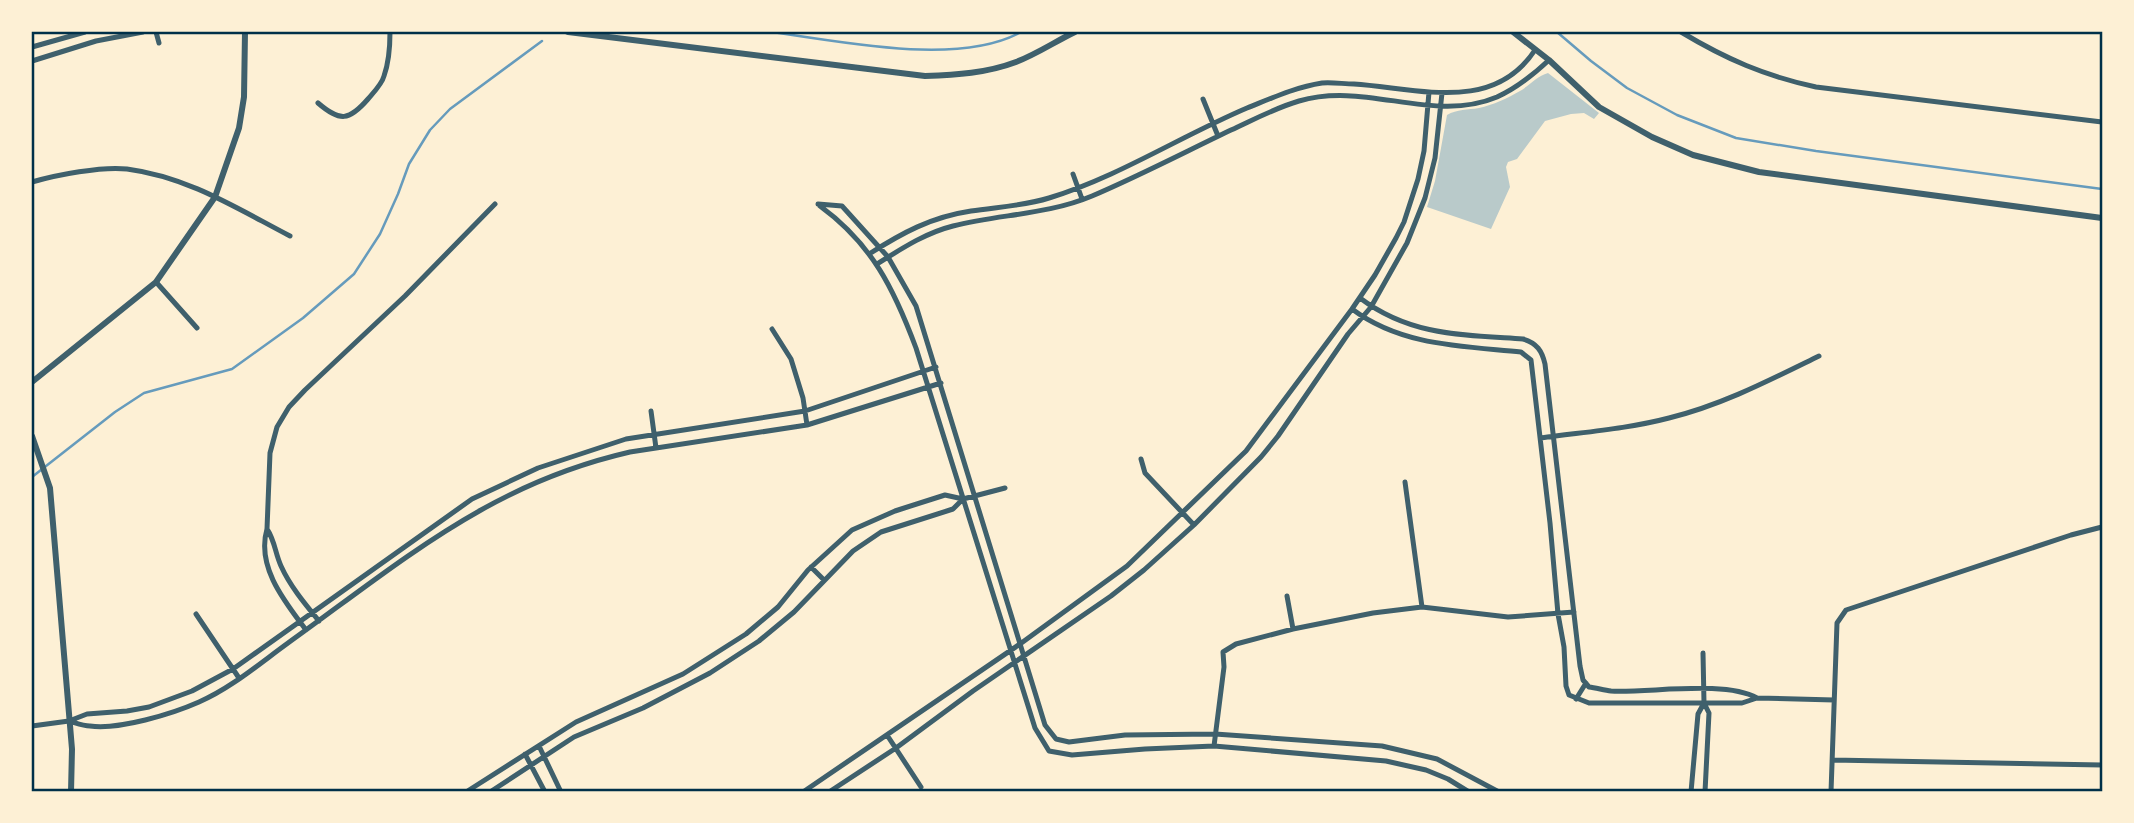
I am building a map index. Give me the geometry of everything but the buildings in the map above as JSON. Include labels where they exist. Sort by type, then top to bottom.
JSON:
[{"type":"street","points":[[32,47],[85,32]]},
{"type":"street","points":[[32,61],[96,41],[143,32]]},
{"type":"street","points":[[156,32],[159,43]]},
{"type":"street","points":[[32,382],[156,282],[215,197],[239,128],[244,97],[245,32]]},
{"type":"street","points":[[318,103],[331,114],[343,117],[350,116],[360,108],[384,79],[390,32]]},
{"type":"street","points":[[568,32],[925,76],[960,75],[1009,64],[1075,32]]},
{"type":"street","points":[[1513,32],[1549,60],[1600,107],[1679,149],[1724,164],[1759,172],[2102,218]]},
{"type":"street","points":[[1681,32],[1748,68],[1806,85],[2102,122]]},
{"type":"street","points":[[869,254],[900,234],[933,220],[1049,198],[1078,187],[1212,124],[1303,87],[1326,83],[1442,93],[1479,90],[1499,82],[1517,70],[1535,50]]},
{"type":"street","points":[[877,264],[927,234],[952,226],[1038,212],[1083,199],[1299,101],[1324,95],[1346,94],[1441,107],[1476,104],[1499,96],[1524,81],[1549,60]]},
{"type":"street","points":[[1380,98],[1381,86]]},
{"type":"street","points":[[803,792],[1020,644],[1127,566],[1246,451],[1360,298],[1396,238],[1418,179],[1424,151],[1429,92]]},
{"type":"street","points":[[829,792],[896,748],[1111,596],[1194,525],[1261,457],[1348,334],[1371,306],[1407,243],[1430,181],[1442,93]]},
{"type":"street","points":[[1203,99],[1218,136]]},
{"type":"street","points":[[32,182],[85,172],[125,169],[196,187],[289,236]]},
{"type":"street","points":[[1073,174],[1083,199]]},
{"type":"street","points":[[1418,179],[1430,181]]},
{"type":"street","points":[[306,630],[273,581],[265,560],[270,453],[277,428],[289,407],[305,390],[405,296],[495,204]]},
{"type":"street","points":[[1469,792],[1448,779],[1400,763],[1339,757],[1214,746],[1072,755],[1049,751],[1035,727],[923,370],[899,303],[877,264],[842,221],[818,204],[842,206],[888,257],[916,306],[1045,725],[1056,739],[1069,742],[1125,735],[1215,734],[1381,746],[1437,759],[1499,792]]},
{"type":"street","points":[[992,208],[993,218]]},
{"type":"street","points":[[1396,238],[1407,243]]},
{"type":"street","points":[[156,282],[197,328]]},
{"type":"street","points":[[1360,298],[1406,324],[1443,332],[1523,339],[1539,347],[1545,364],[1580,666],[1583,680],[1589,687],[1611,691],[1746,691],[1757,698]]},
{"type":"street","points":[[1352,309],[1362,317],[1398,334],[1442,345],[1521,352],[1530,357],[1569,695],[1589,703],[1742,703],[1757,698],[1834,699]]},
{"type":"street","points":[[772,329],[791,359],[803,398],[807,425]]},
{"type":"street","points":[[1442,345],[1443,332]]},
{"type":"street","points":[[1530,357],[1539,347]]},
{"type":"street","points":[[1541,438],[1633,426],[1704,408],[1819,356]]},
{"type":"street","points":[[32,726],[69,721],[87,714],[127,711],[167,702],[199,688],[233,669],[472,499],[538,468],[626,439],[805,411],[936,367]]},
{"type":"street","points":[[69,721],[91,727],[121,724],[155,718],[200,702],[239,678],[427,544],[481,510],[542,479],[609,457],[807,425],[941,383]]},
{"type":"street","points":[[651,411],[656,448]]},
{"type":"street","points":[[1276,411],[1288,420]]},
{"type":"street","points":[[32,436],[49,481],[72,749],[71,792]]},
{"type":"street","points":[[1141,459],[1145,473],[1194,525]]},
{"type":"street","points":[[538,468],[542,479]]},
{"type":"street","points":[[1405,482],[1422,607]]},
{"type":"street","points":[[490,792],[574,737],[643,708],[710,673],[759,641],[794,612],[853,551],[881,531],[953,509],[963,499],[1005,488]]},
{"type":"street","points":[[466,792],[576,722],[683,674],[757,625],[778,607],[811,567],[852,530],[895,511],[945,495],[963,499]]},
{"type":"street","points":[[1550,523],[1563,522]]},
{"type":"street","points":[[1831,792],[1838,623],[1846,610],[2102,527]]},
{"type":"street","points":[[267,529],[274,540],[280,564],[319,621]]},
{"type":"street","points":[[421,534],[427,544]]},
{"type":"street","points":[[265,560],[278,556]]},
{"type":"street","points":[[811,567],[824,580]]},
{"type":"street","points":[[991,587],[1001,583]]},
{"type":"street","points":[[1103,583],[1111,596]]},
{"type":"street","points":[[1287,596],[1293,629]]},
{"type":"street","points":[[1214,746],[1224,667],[1223,652],[1236,644],[1373,613],[1422,607],[1508,617],[1574,612]]},
{"type":"street","points":[[196,614],[239,678]]},
{"type":"street","points":[[1703,653],[1704,703],[1709,713],[1705,790],[1691,790],[1698,714],[1704,703]]},
{"type":"street","points":[[683,674],[686,685]]},
{"type":"street","points":[[966,680],[973,691]]},
{"type":"street","points":[[1576,699],[1586,683]]},
{"type":"street","points":[[887,735],[921,787]]},
{"type":"street","points":[[1049,751],[1056,739]]},
{"type":"street","points":[[1339,757],[1341,744]]},
{"type":"street","points":[[539,746],[561,792]]},
{"type":"street","points":[[525,754],[545,792]]},
{"type":"street","points":[[1832,760],[2102,765]]},
{"type":"street","points":[[1448,779],[1456,768]]},
{"type":"shaded area","points":[[1548,73],[1599,113],[1594,119],[1584,113],[1545,121],[1517,159],[1508,162],[1506,167],[1510,187],[1491,229],[1427,207],[1435,181],[1447,115],[1500,101]]},
{"type":"waterway","points":[[771,32],[864,45],[933,50],[965,48],[995,42],[1021,32]]},
{"type":"waterway","points":[[1557,32],[1627,88],[1677,115],[1736,138],[2102,189]]},
{"type":"waterway","points":[[32,477],[115,412],[144,393],[232,369],[303,318],[354,274],[380,234],[409,164],[430,130],[450,109],[542,41]]}]
